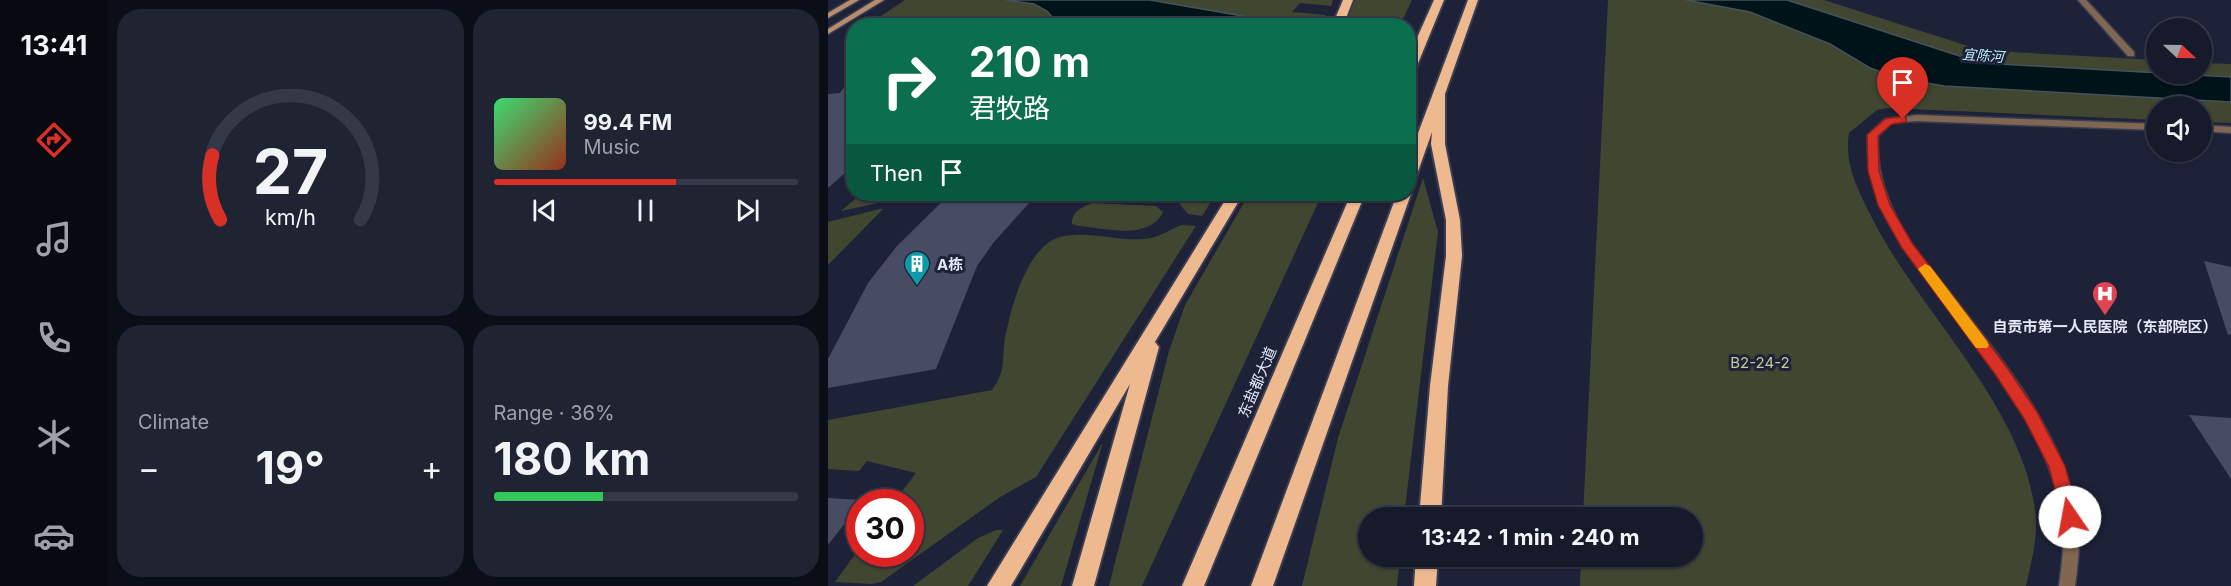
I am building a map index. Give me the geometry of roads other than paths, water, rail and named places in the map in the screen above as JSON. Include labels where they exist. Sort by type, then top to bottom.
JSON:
[{"type":"highway","points":[[1340,18],[1348,0]]},
{"type":"highway","points":[[1416,54],[1439,0]]},
{"type":"highway","points":[[1416,158],[1473,0]]},
{"type":"highway","points":[[1431,507],[1438,386],[1454,256],[1453,220],[1438,144],[1439,94]]},
{"type":"highway","points":[[998,586],[1232,201]]},
{"type":"highway","name":"东盐都大道","points":[[1193,586],[1355,201]]},
{"type":"highway","points":[[1262,586],[1401,201]]},
{"type":"highway","points":[[1083,586],[1134,399],[1158,323]]},
{"type":"highway","points":[[1425,586],[1426,567]]},
{"type":"main road","points":[[828,16],[855,0]]},
{"type":"main road","points":[[852,18],[880,0]]},
{"type":"main road","points":[[828,33],[846,22]]},
{"type":"street","points":[[2082,0],[2131,54]]},
{"type":"street","points":[[2067,586],[2073,543],[2066,494],[2057,466],[2018,394],[1906,245],[1890,219],[1878,190],[1871,148],[1873,135],[1888,121],[1917,118],[2146,127]]},
{"type":"street","points":[[2212,129],[2231,130]]},
{"type":"place","name":"A栋","points":[[917,287]]},
{"type":"place","name":"自贡市第一人民医院（东部院区）","points":[[2105,317]]},
{"type":"water label","name":"宜陈河","points":[[1983,55]]},
{"type":"park label","name":"B2-24-2","points":[[1760,362]]}]
